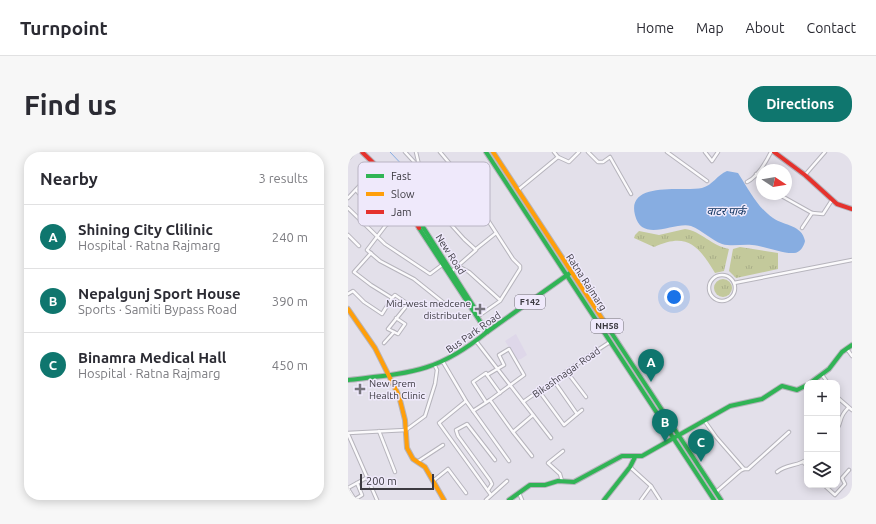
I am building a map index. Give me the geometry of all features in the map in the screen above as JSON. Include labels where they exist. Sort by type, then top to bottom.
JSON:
[{"type":"main road","points":[[348,158],[353,152]]},
{"type":"main road","points":[[362,152],[373,162]]},
{"type":"main road","points":[[365,152],[374,162]]},
{"type":"main road","name":"Ratna Rajmarg","points":[[486,152],[714,500]]},
{"type":"main road","name":"Ratna Rajmarg","points":[[493,152],[721,500]]},
{"type":"main road","points":[[773,152],[805,175],[837,204],[852,209]]},
{"type":"main road","points":[[420,226],[443,264],[488,331]]},
{"type":"main road","name":"New Road","points":[[422,226],[480,315],[488,331]]},
{"type":"main road","name":"Bus Park Road","points":[[348,380],[389,376],[443,362],[476,341],[572,271]]},
{"type":"main road","points":[[348,309],[375,348],[399,396],[406,430],[407,448],[413,459],[425,467],[444,500]]},
{"type":"main road","points":[[814,380],[822,375],[852,345]]},
{"type":"main road","points":[[621,357],[625,354]]},
{"type":"main road","points":[[509,500],[518,492],[530,485],[562,481],[574,482],[622,456],[642,456],[704,420],[734,405],[766,397],[782,386],[797,390],[804,388]]},
{"type":"main road","points":[[604,500],[630,467],[635,457]]},
{"type":"street","points":[[405,152],[414,162]]},
{"type":"street","points":[[416,152],[417,162]]},
{"type":"street","points":[[440,152],[449,162]]},
{"type":"street","points":[[554,152],[558,157],[569,162],[580,152]]},
{"type":"street","points":[[588,152],[598,162],[603,162],[610,157],[631,194]]},
{"type":"street","points":[[667,152],[707,182]]},
{"type":"street","points":[[705,152],[712,161],[718,152]]},
{"type":"street","points":[[764,164],[773,152]]},
{"type":"street","points":[[805,175],[824,152]]},
{"type":"street","points":[[518,190],[558,157]]},
{"type":"street","points":[[747,182],[756,174]]},
{"type":"street","points":[[348,198],[356,190],[358,192]]},
{"type":"street","points":[[789,200],[812,213],[823,214],[832,200]]},
{"type":"street","points":[[348,208],[358,218]]},
{"type":"street","points":[[802,228],[812,213]]},
{"type":"street","points":[[480,315],[500,301],[520,269],[520,266],[513,259],[490,224]]},
{"type":"street","points":[[365,226],[377,238],[430,274],[443,264]]},
{"type":"street","points":[[385,226],[367,250],[380,261],[414,279],[444,303]]},
{"type":"street","points":[[452,226],[476,250]]},
{"type":"street","points":[[452,271],[496,233]]},
{"type":"street","points":[[348,235],[359,246]]},
{"type":"street","points":[[371,253],[354,272],[371,286],[392,298]]},
{"type":"street","points":[[734,283],[852,260]]},
{"type":"street","points":[[458,266],[469,272],[489,291],[499,298],[500,301]]},
{"type":"street","points":[[720,275],[729,277],[734,283],[733,294],[727,300],[718,300],[710,291],[711,282],[720,275]]},
{"type":"street","points":[[348,294],[352,291],[364,302],[382,314],[395,295],[408,304],[396,318],[388,329],[398,334],[405,324],[396,318]]},
{"type":"street","points":[[384,343],[394,332]]},
{"type":"street","points":[[476,341],[509,386],[551,438]]},
{"type":"street","name":"Bikashnagar Road","points":[[523,402],[567,372],[579,361],[611,342]]},
{"type":"street","points":[[473,411],[500,393],[524,375],[509,349],[499,356],[504,365],[487,375],[486,373],[473,382],[486,402]]},
{"type":"street","points":[[847,349],[852,356]]},
{"type":"street","points":[[443,362],[466,401],[509,461]]},
{"type":"street","points":[[377,500],[348,433],[406,430],[424,416],[435,384],[437,370],[435,365]]},
{"type":"street","points":[[567,372],[586,397]]},
{"type":"street","points":[[487,375],[500,393]]},
{"type":"street","points":[[822,375],[826,380]]},
{"type":"street","points":[[554,381],[577,414]]},
{"type":"street","points":[[539,391],[564,424],[582,410]]},
{"type":"street","points":[[490,400],[532,456]]},
{"type":"street","points":[[840,400],[852,410]]},
{"type":"street","points":[[466,401],[440,423],[492,495]]},
{"type":"street","points":[[840,425],[841,415],[848,408]]},
{"type":"street","points":[[513,432],[533,415]]},
{"type":"street","points":[[704,420],[716,437],[744,469]]},
{"type":"street","points":[[488,490],[492,484],[490,480],[458,436],[456,430],[467,424],[495,460]]},
{"type":"street","points":[[379,431],[395,472]]},
{"type":"street","points":[[716,492],[740,471],[748,469],[789,432]]},
{"type":"street","points":[[417,462],[443,445]]},
{"type":"street","points":[[562,481],[560,474],[548,463],[563,451]]},
{"type":"street","points":[[777,472],[782,468],[803,462]]},
{"type":"street","points":[[630,467],[651,486],[660,500]]},
{"type":"street","points":[[433,481],[448,469],[466,492]]},
{"type":"street","points":[[827,488],[835,495],[845,484],[842,478],[849,470]]},
{"type":"street","points":[[357,483],[362,495],[354,500],[348,489],[357,483],[368,477]]},
{"type":"street","points":[[486,500],[508,481]]},
{"type":"street","points":[[641,500],[651,486]]},
{"type":"street","points":[[518,492],[522,500]]},
{"type":"shaded area","points":[[516,334],[527,355],[517,360],[505,341]]},
{"type":"green space","points":[[685,229],[691,230],[717,245],[729,249],[724,271],[715,273],[697,249],[683,241],[665,243],[654,247],[634,238],[639,231],[659,235]]},
{"type":"green space","points":[[740,247],[778,253],[778,269],[736,278],[729,271],[733,249]]},
{"type":"green space","points":[[723,279],[727,280],[731,284],[731,292],[727,296],[723,297],[719,296],[715,292],[714,288],[715,284],[719,280]]},
{"type":"water","name":"वाटर पार्क","points":[[727,171],[738,173],[754,198],[767,214],[778,221],[792,226],[800,232],[805,241],[800,251],[790,253],[752,245],[726,245],[691,226],[684,225],[660,230],[652,230],[644,228],[639,224],[635,215],[635,204],[639,197],[648,192],[659,190],[694,189],[706,187]]},
{"type":"waterway","points":[[390,152],[399,162]]},
{"type":"traffic: fast","points":[[348,158],[353,152]]},
{"type":"traffic: fast","points":[[486,152],[714,500]]},
{"type":"traffic: fast","points":[[422,226],[474,307]]},
{"type":"traffic: fast","points":[[419,228],[487,332],[570,273]]},
{"type":"traffic: fast","points":[[603,320],[721,500]]},
{"type":"traffic: fast","points":[[348,380],[406,373],[422,369],[453,356],[487,332]]},
{"type":"traffic: fast","points":[[814,380],[829,369],[842,352],[852,345]]},
{"type":"traffic: fast","points":[[509,500],[530,485],[545,485],[558,481],[574,482],[622,456],[642,456],[730,406],[762,399],[782,386],[797,390],[804,386]]},
{"type":"traffic: fast","points":[[604,500],[630,467],[635,457]]},
{"type":"traffic: slow","points":[[493,152],[603,320]]},
{"type":"traffic: slow","points":[[348,309],[375,348],[399,396],[405,420],[407,448],[413,459],[425,467],[444,500]]},
{"type":"traffic: jam","points":[[362,152],[372,162]]},
{"type":"traffic: jam","points":[[774,152],[805,175],[837,204],[852,209]]},
{"type":"place","name":"Mid-west medcene distributer","points":[[480,309]]},
{"type":"place","name":"Shining City Clilinic","points":[[651,382]]},
{"type":"place","name":"New Prem Health Clinic","points":[[360,389]]},
{"type":"place","name":"Nepalgunj Sport House","points":[[665,442]]},
{"type":"place","name":"Binamra Medical Hall","points":[[701,462]]}]
